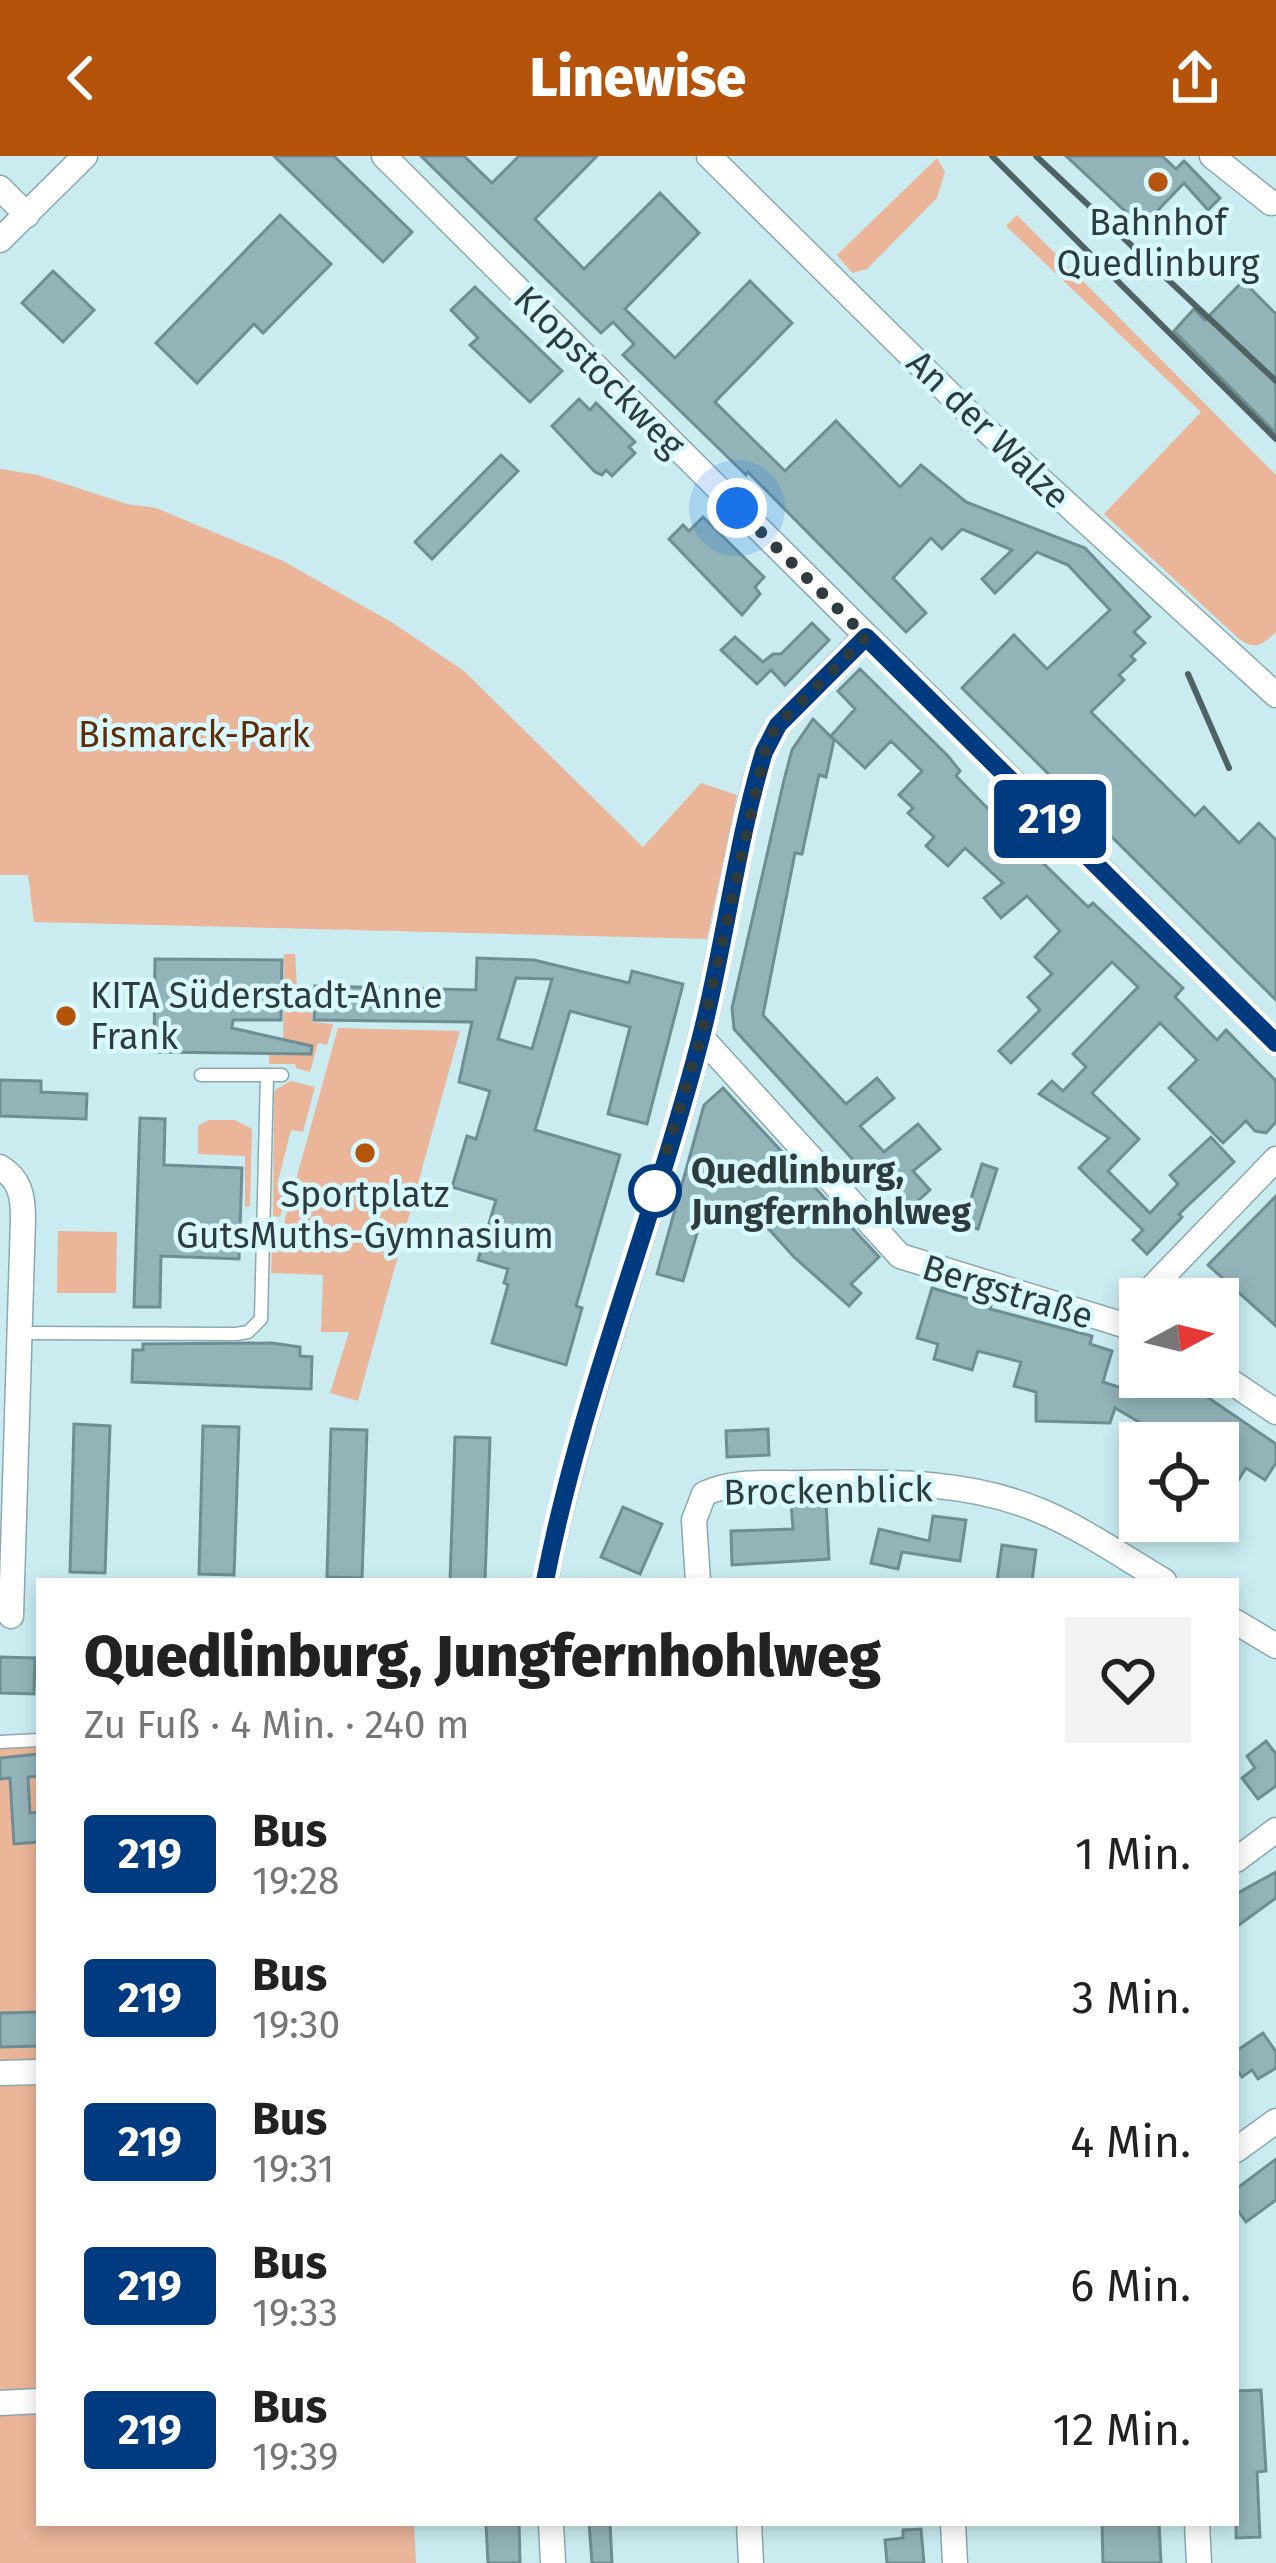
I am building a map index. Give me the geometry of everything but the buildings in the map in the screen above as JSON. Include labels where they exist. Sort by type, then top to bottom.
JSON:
[{"type":"street","points":[[0,241],[85,156]]},
{"type":"street","name":"Klopstockweg","points":[[384,156],[1276,1043]]},
{"type":"street","name":"An der Walze","points":[[710,156],[986,430],[1276,695]]},
{"type":"street","points":[[1212,156],[1270,203]]},
{"type":"street","points":[[0,188],[27,215]]},
{"type":"street","points":[[545,1578],[587,1414],[701,1037],[767,742],[778,725],[866,637]]},
{"type":"street","name":"Bergstraße","points":[[701,1037],[900,1256],[1119,1323]]},
{"type":"street","points":[[1160,1278],[1276,1159]]},
{"type":"street","points":[[0,1167],[14,1178],[22,1195],[6,1616],[36,1617]]},
{"type":"street","points":[[1239,1387],[1276,1412]]},
{"type":"street","name":"Brockenblick","points":[[698,1578],[694,1520],[704,1494],[735,1484],[884,1482],[960,1489],[1024,1505],[1066,1523],[1160,1578]]},
{"type":"street","points":[[1239,1624],[1276,1646]]},
{"type":"street","points":[[1239,1858],[1276,1831]]},
{"type":"street","points":[[0,2073],[36,2072]]},
{"type":"street","points":[[1239,2148],[1276,2121]]},
{"type":"street","points":[[0,2403],[36,2401]]},
{"type":"street","points":[[551,2526],[553,2563]]},
{"type":"street","points":[[749,2526],[751,2563]]},
{"type":"street","points":[[953,2526],[955,2563]]},
{"type":"street","points":[[1197,2526],[1199,2563]]},
{"type":"lane","points":[[20,1333],[236,1334],[255,1327],[261,1319],[275,1075],[201,1075]]},
{"type":"lane","points":[[0,1742],[36,1740]]},
{"type":"green space","points":[[937,158],[945,172],[937,198],[867,269],[852,273],[837,255]]},
{"type":"green space","points":[[1017,215],[1276,475],[1276,632],[1262,643],[1249,644],[1238,638],[1104,514],[1201,412],[1006,226]]},
{"type":"green space","name":"Bismarck-Park","points":[[0,469],[156,508],[283,561],[393,623],[464,671],[643,847],[701,783],[737,795],[707,939],[34,922],[28,875],[0,875]]},
{"type":"green space","points":[[284,954],[295,954],[297,986],[312,987],[312,1022],[333,1024],[327,1045],[318,1043],[310,1072],[295,1064],[269,1064],[269,1055],[283,1055]]},
{"type":"green space","name":"Sportplatz GutsMuths-Gymnasium","points":[[338,1028],[460,1031],[358,1401],[330,1393],[349,1332],[321,1332],[323,1275],[271,1273],[273,1230],[335,1247],[337,1239],[284,1223]]},
{"type":"green space","points":[[291,1081],[315,1087],[303,1132],[291,1130],[277,1185],[287,1191],[280,1217],[273,1216],[274,1097],[275,1090]]},
{"type":"green space","points":[[209,1120],[235,1120],[252,1129],[250,1206],[245,1207],[245,1156],[198,1154],[198,1126]]},
{"type":"green space","points":[[58,1231],[117,1232],[116,1293],[57,1293]]},
{"type":"green space","points":[[36,1743],[36,2526],[414,2526],[416,2563],[0,2563],[0,1745]]},
{"type":"railway","points":[[992,156],[1276,439]]},
{"type":"railway","points":[[1036,156],[1276,381]]},
{"type":"railway","points":[[1188,674],[1229,768]]},
{"type":"bus line","name":"219","points":[[546,1578],[587,1414],[701,1037],[767,742],[778,725],[866,637],[1276,1043]]},
{"type":"place","name":"Bahnhof Quedlinburg","points":[[1158,182]]},
{"type":"place","name":"KITA Süderstadt-Anne Frank","points":[[66,1016]]},
{"type":"place","name":"Sportplatz GutsMuths-Gymnasium","points":[[365,1153]]},
{"type":"place","name":"Quedlinburg, Jungfernhohlweg","points":[[655,1191]]},
{"type":"route","points":[[655,1191],[701,1037],[767,742],[778,725],[866,637],[737,508]]}]
